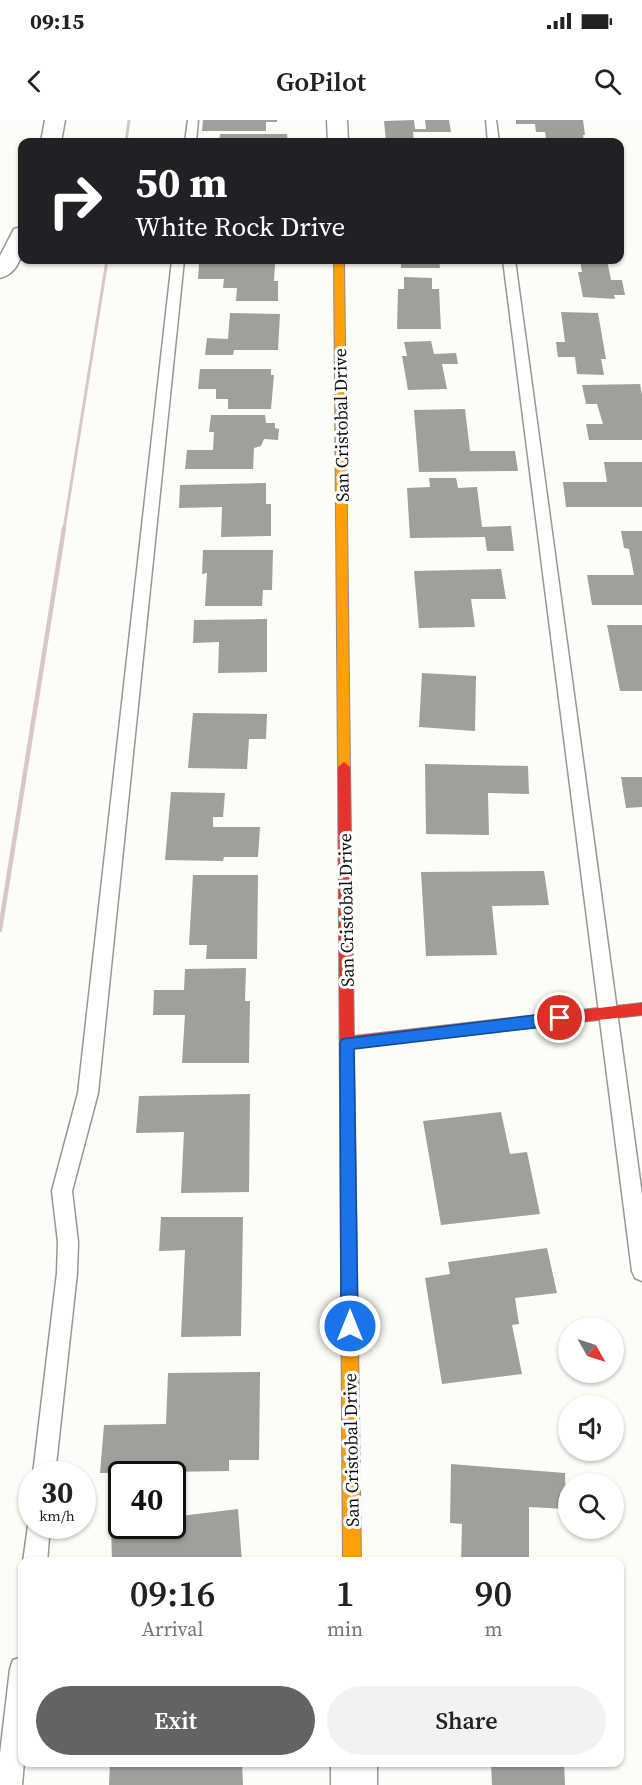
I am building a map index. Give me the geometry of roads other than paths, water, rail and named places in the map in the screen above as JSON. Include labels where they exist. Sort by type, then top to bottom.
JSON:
[{"type":"street","points":[[52,138],[55,120]]},
{"type":"street","points":[[337,120],[338,138]]},
{"type":"street","points":[[0,271],[18,243]]},
{"type":"street","name":"San Cristobal Drive","points":[[339,264],[352,1557]]},
{"type":"street","points":[[347,1043],[642,1009]]},
{"type":"street","points":[[354,1767],[354,1785]]},
{"type":"lane","points":[[192,138],[194,120]]},
{"type":"lane","points":[[491,120],[493,138]]},
{"type":"lane","points":[[45,1461],[67,1273],[68,1242],[62,1191],[88,1093],[178,264]]},
{"type":"lane","points":[[510,264],[642,1270]]},
{"type":"lane","points":[[36,1557],[38,1539]]},
{"type":"lane","points":[[9,1785],[18,1705]]},
{"type":"railway","points":[[127,138],[129,120]]},
{"type":"railway","points":[[64,529],[106,264]]},
{"type":"railway","points":[[0,930],[64,528]]}]
